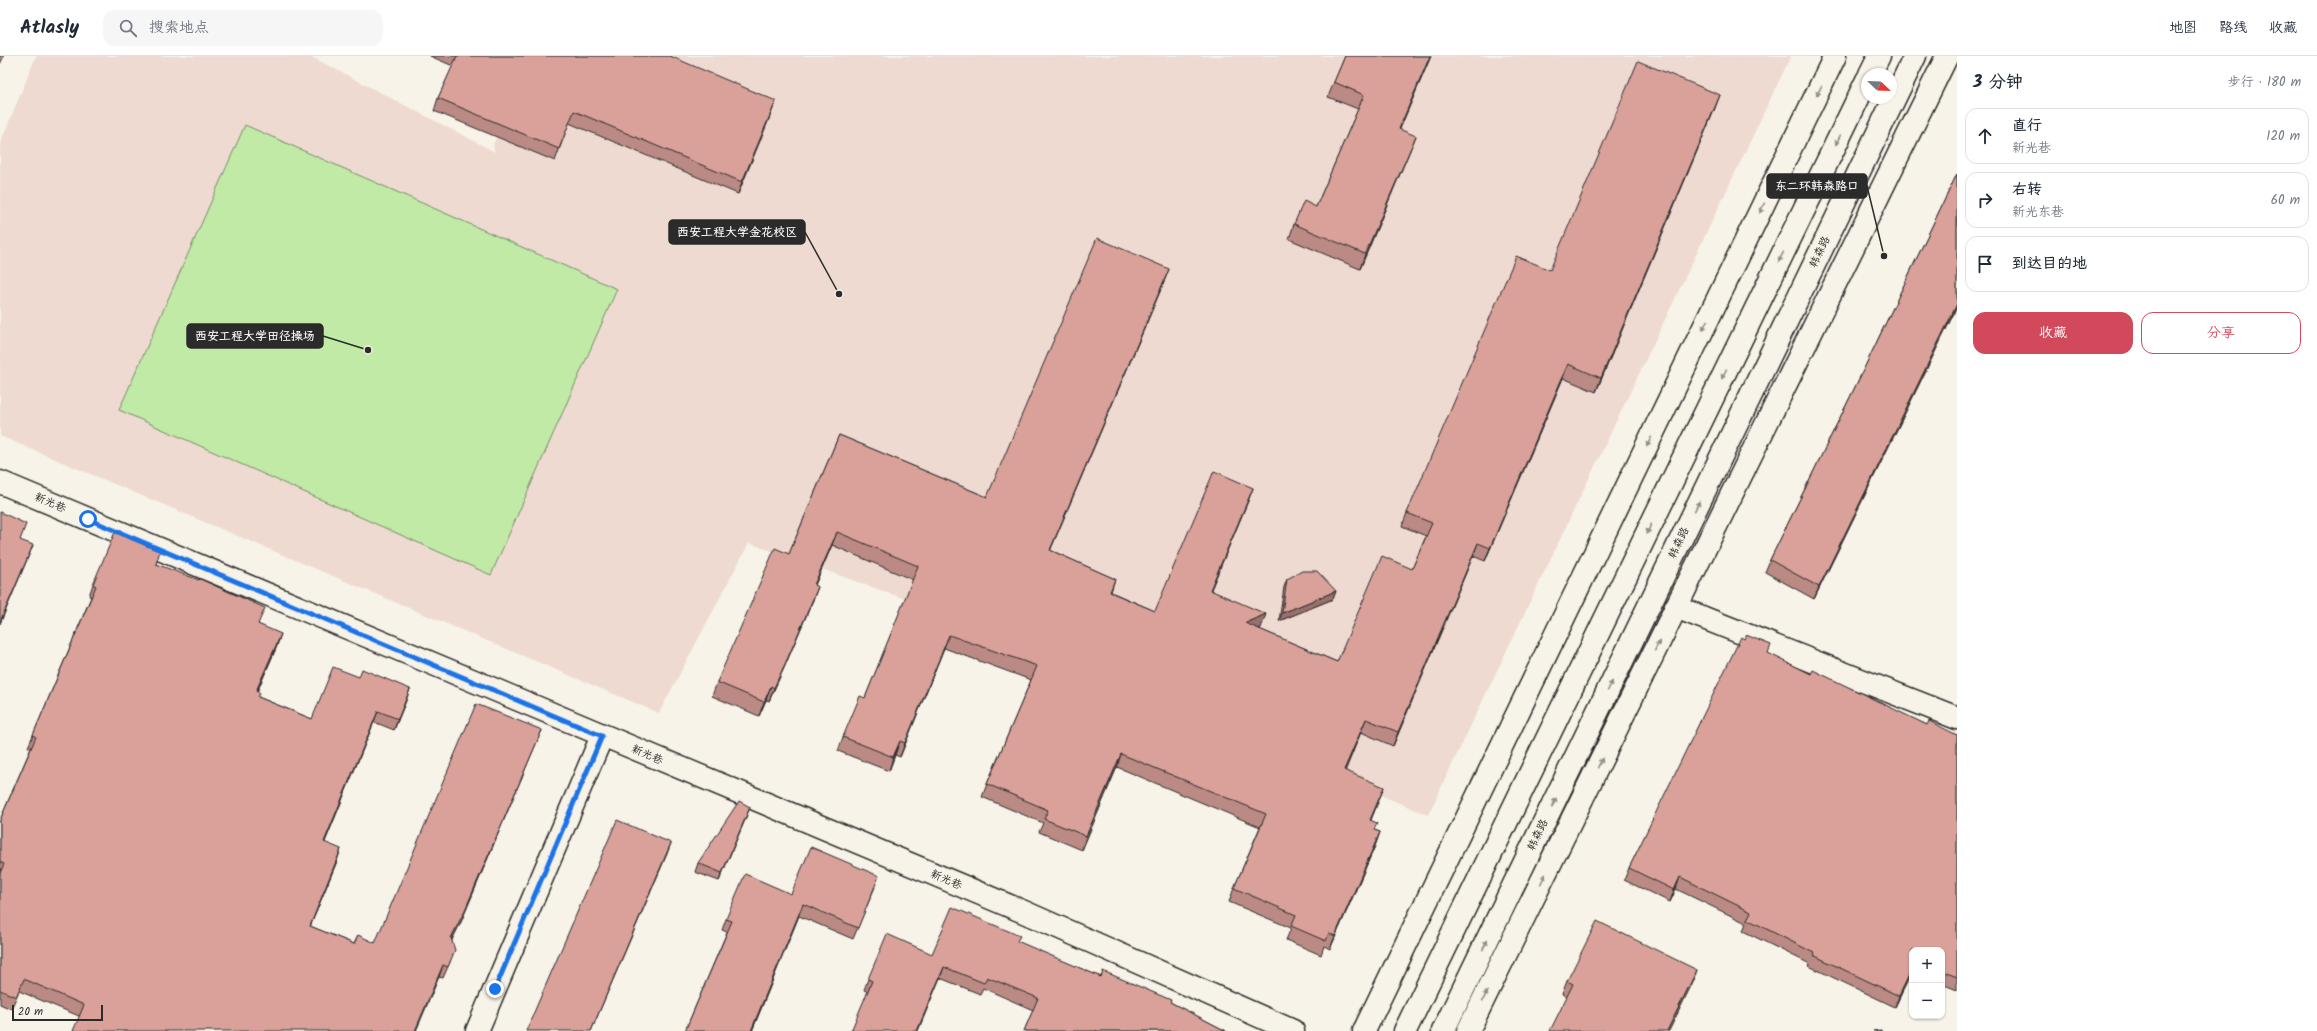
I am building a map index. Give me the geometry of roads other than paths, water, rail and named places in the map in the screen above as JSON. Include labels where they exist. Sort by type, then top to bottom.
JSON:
[{"type":"street","points":[[1364,1031],[1836,56]]},
{"type":"street","points":[[1873,68],[1879,56]]},
{"type":"street","name":"韩森路","points":[[1443,1031],[1915,56]]},
{"type":"street","points":[[1468,1031],[1947,56]]},
{"type":"street","points":[[1405,1031],[1861,92]]},
{"type":"street","name":"新光巷","points":[[0,482],[1016,909],[1293,1031]]},
{"type":"street","points":[[1676,607],[1957,718]]},
{"type":"street","points":[[478,1031],[602,736]]},
{"type":"place","name":"东二环韩森路口","points":[[1884,256]]},
{"type":"place","name":"西安工程大学金花校区","points":[[839,294]]},
{"type":"place","name":"西安工程大学田径操场","points":[[368,350]]}]
